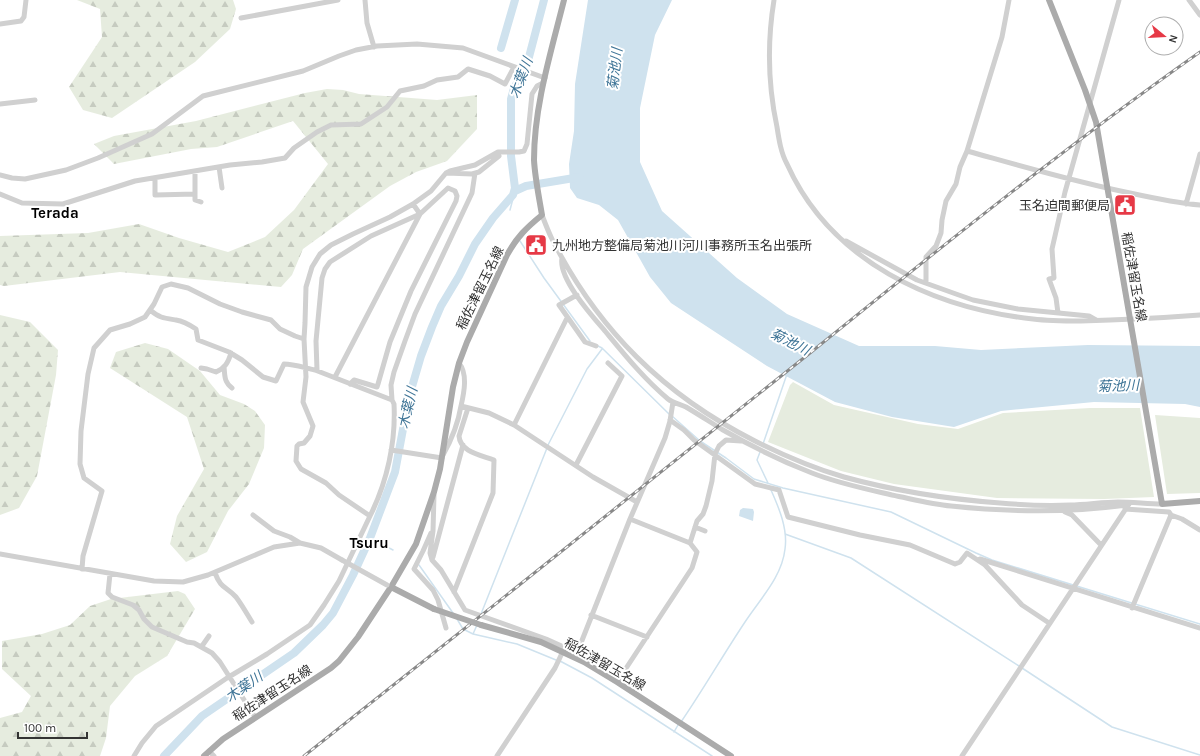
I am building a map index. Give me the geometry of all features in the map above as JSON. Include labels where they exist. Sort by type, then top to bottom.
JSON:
[{"type":"main road","points":[[542,215],[534,160],[536,130],[544,81],[564,0]]},
{"type":"main road","name":"稲佐津留玉名線","points":[[1049,0],[1096,122],[1162,504]]},
{"type":"main road","name":"稲佐津留玉名線","points":[[206,754],[223,739],[331,668],[339,661],[358,637],[416,544],[434,492],[453,387],[466,342],[507,255],[524,230],[542,215]]},
{"type":"main road","points":[[1162,504],[1200,501]]},
{"type":"main road","name":"稲佐津留玉名線","points":[[389,586],[434,609],[481,625],[541,642],[584,662],[731,756]]},
{"type":"street","points":[[0,24],[21,21],[24,17],[26,0]]},
{"type":"street","points":[[241,18],[338,0]]},
{"type":"street","points":[[365,0],[367,23],[374,47]]},
{"type":"street","points":[[774,0],[769,38],[769,73],[771,101],[779,141],[786,164],[804,195],[816,212],[848,247],[871,263],[915,288],[962,305],[998,314],[1036,320],[1131,323],[1200,315]]},
{"type":"street","points":[[926,283],[926,257],[936,246],[941,233],[946,201],[956,184],[960,167],[967,151],[1002,37],[1010,0]]},
{"type":"street","points":[[1058,313],[1056,298],[1049,279],[1054,278],[1052,249],[1068,179],[1119,0]]},
{"type":"street","points":[[1189,0],[1200,15]]},
{"type":"street","points":[[0,175],[25,179],[66,170],[98,158],[152,134],[203,96],[303,71],[356,50],[398,44],[463,48],[534,75],[544,81],[533,91],[527,144],[524,151],[501,151],[475,165],[446,173],[431,191],[413,204],[390,217],[331,245],[320,254],[312,267],[306,287],[306,323],[304,339],[306,368],[303,402],[312,426],[310,436],[304,443],[297,446],[296,460],[301,469],[326,483],[339,495],[370,516]]},
{"type":"street","points":[[0,194],[22,203],[63,204],[135,181],[285,158],[294,148],[317,132],[331,126],[361,124],[387,107],[400,91],[424,86],[438,80],[458,77],[468,69],[490,76],[505,84],[514,67]]},
{"type":"street","points":[[0,104],[35,100]]},
{"type":"street","points":[[446,173],[479,172],[500,154],[501,151]]},
{"type":"street","points":[[967,151],[1068,179],[1186,204],[1200,205]]},
{"type":"street","points":[[1186,204],[1200,154]]},
{"type":"street","points":[[219,167],[222,188]]},
{"type":"street","points":[[195,171],[195,200],[201,202]]},
{"type":"street","points":[[134,756],[142,743],[156,726],[310,625],[339,581],[383,486],[392,450],[395,426],[391,385],[394,372],[415,314],[472,193],[475,173]]},
{"type":"street","points":[[154,178],[155,195],[195,194]]},
{"type":"street","points":[[317,370],[316,342],[322,278],[325,269],[330,262],[371,236],[420,214],[448,188],[455,191],[457,196],[456,201],[411,291],[390,342],[377,387],[354,380],[350,384]]},
{"type":"street","points":[[413,204],[420,214]]},
{"type":"street","points":[[335,377],[420,214]]},
{"type":"street","points":[[542,215],[550,236],[562,258],[589,301],[625,345],[642,362],[671,389],[690,403],[744,435],[790,458],[842,476],[880,486],[926,495],[1006,504],[1055,505],[1118,502],[1127,506],[1169,512],[1171,515],[1182,519],[1200,530]]},
{"type":"street","points":[[838,237],[895,269],[926,283],[968,298],[1018,309],[1089,316],[1096,321]]},
{"type":"street","points":[[562,258],[561,262],[564,274],[577,296],[608,335],[654,387],[673,402],[684,406],[742,440],[814,474],[882,492],[950,506],[991,509],[1087,510],[1162,504]]},
{"type":"street","points":[[82,569],[83,556],[102,492],[84,478],[80,464],[88,374],[94,348],[110,330],[130,324],[145,317],[162,287],[171,284],[188,288],[220,304],[242,312],[272,320],[280,329],[304,339]]},
{"type":"street","points":[[577,296],[559,305],[585,342],[596,346]]},
{"type":"street","points":[[150,310],[158,316],[186,323],[196,329],[198,340],[231,354],[242,360],[263,377],[276,382],[284,364],[290,364],[317,370],[392,400]]},
{"type":"street","points":[[514,425],[567,318]]},
{"type":"street","points":[[201,368],[216,372],[224,367],[229,361],[231,354]]},
{"type":"street","points":[[642,362],[642,367],[654,387]]},
{"type":"street","points":[[392,450],[440,457],[458,423],[464,383],[462,366],[459,363]]},
{"type":"street","points":[[576,465],[622,376],[608,363]]},
{"type":"street","points":[[224,367],[225,380],[232,388]]},
{"type":"street","points":[[434,492],[433,527],[430,553],[432,560],[441,570],[465,610],[546,639],[563,652],[577,653],[630,519],[665,438],[673,402]]},
{"type":"street","points":[[461,406],[489,413],[514,425],[594,477],[637,502]]},
{"type":"street","points":[[454,592],[493,493],[494,460],[464,448],[459,440],[468,408]]},
{"type":"street","points":[[670,418],[694,440],[755,484],[779,490],[788,517],[860,535],[910,545],[955,564],[960,562],[967,553],[975,557],[1200,628]]},
{"type":"street","points":[[690,543],[697,521],[703,514],[706,506],[715,454],[719,446],[726,440],[742,440]]},
{"type":"street","points":[[432,560],[463,445]]},
{"type":"street","points":[[962,756],[1127,506]]},
{"type":"street","points":[[1062,510],[1072,515],[1100,545]]},
{"type":"street","points":[[253,515],[274,531],[290,537],[300,544]]},
{"type":"street","points":[[1132,607],[1171,515]]},
{"type":"street","points":[[617,682],[692,568],[697,552],[690,543],[630,519]]},
{"type":"street","points":[[695,526],[705,531]]},
{"type":"street","points":[[433,527],[424,551],[414,569],[433,590],[438,600],[446,628]]},
{"type":"street","points":[[0,554],[154,582],[182,582],[215,572],[274,547],[300,544],[321,548],[389,586]]},
{"type":"street","points":[[975,557],[985,565],[1022,605],[1049,623]]},
{"type":"street","points":[[215,572],[218,581],[235,597],[252,622]]},
{"type":"street","points":[[110,574],[108,593],[112,597],[133,605],[139,610],[144,619],[152,627],[180,639],[202,646],[212,653],[255,717]]},
{"type":"street","points":[[591,615],[647,637]]},
{"type":"street","points":[[202,646],[209,636]]},
{"type":"street","points":[[497,756],[557,664],[563,652]]},
{"type":"street","points":[[206,754],[214,756]]},
{"type":"green space","points":[[77,0],[233,0],[236,9],[230,29],[195,62],[112,118],[83,110],[69,87],[102,37],[100,9]]},
{"type":"green space","points":[[327,89],[343,90],[359,94],[437,100],[477,95],[477,129],[447,161],[416,172],[390,186],[303,249],[292,275],[281,287],[120,272],[4,286],[0,285],[0,236],[88,233],[139,224],[179,238],[228,252],[265,237],[294,210],[328,164],[293,121],[217,147],[191,149],[114,164],[94,144],[114,136],[196,121],[305,93]]},
{"type":"green space","points":[[0,315],[30,322],[58,350],[56,375],[37,476],[19,508],[0,515]]},
{"type":"green space","points":[[145,343],[168,349],[200,371],[220,395],[244,404],[255,411],[265,425],[264,448],[249,484],[228,511],[207,552],[186,562],[170,544],[177,516],[204,469],[187,417],[110,368],[116,352]]},
{"type":"green space","points":[[793,382],[834,405],[918,424],[958,429],[1003,413],[1090,408],[1140,408],[1154,497],[1104,499],[997,498],[894,484],[841,471],[768,442],[790,385]]},
{"type":"green space","points":[[1155,415],[1200,418],[1200,493],[1167,494]]},
{"type":"green space","points":[[178,591],[185,594],[195,609],[167,656],[135,676],[110,706],[106,738],[100,756],[0,756],[0,718],[22,712],[31,696],[2,669],[2,641],[42,634],[70,625],[90,606],[111,599]]},
{"type":"water","name":"菊池川","points":[[588,0],[672,0],[655,35],[640,108],[640,162],[662,211],[737,278],[787,314],[859,346],[935,346],[981,350],[1088,345],[1200,346],[1200,407],[1185,404],[1094,402],[1001,411],[954,427],[892,417],[835,402],[767,366],[671,303],[650,277],[618,220],[599,205],[577,198],[570,188],[569,164],[574,131],[575,84]]},
{"type":"water","points":[[743,508],[753,509],[753,521],[739,516],[740,510]]},
{"type":"waterway","points":[[501,48],[515,0]]},
{"type":"waterway","name":"木葉川","points":[[164,756],[202,716],[294,653],[323,625],[333,613],[353,575],[370,538],[395,472],[409,397],[421,356],[432,327],[441,306],[459,276],[475,244],[493,218],[513,195],[515,188],[511,156],[511,99],[514,88],[523,73],[529,57],[544,0]]},
{"type":"waterway","points":[[515,191],[526,186],[580,177]]},
{"type":"waterway","name":"木葉川","points":[[510,210],[515,191]]},
{"type":"waterway","points":[[520,241],[544,278],[590,341]]},
{"type":"waterway","points":[[598,346],[602,348],[669,414]]},
{"type":"waterway","points":[[548,445],[587,369],[602,349]]},
{"type":"waterway","points":[[763,444],[787,374]]},
{"type":"waterway","points":[[672,416],[700,441],[754,479],[783,488],[891,512],[992,560],[1200,624]]},
{"type":"waterway","points":[[481,614],[547,448]]},
{"type":"waterway","points":[[760,452],[757,460],[768,483]]},
{"type":"waterway","points":[[681,722],[745,622],[770,587],[780,569],[786,541],[780,511],[771,490]]},
{"type":"waterway","points":[[785,534],[851,558],[1019,666]]},
{"type":"waterway","points":[[370,538],[393,550]]},
{"type":"waterway","points":[[419,565],[453,613]]},
{"type":"waterway","points":[[457,619],[463,629],[473,634],[517,644],[556,660]]},
{"type":"waterway","points":[[473,634],[477,625]]},
{"type":"waterway","points":[[560,661],[592,678],[712,756]]},
{"type":"waterway","points":[[1022,668],[1112,727],[1200,755]]},
{"type":"waterway","points":[[674,732],[678,725]]},
{"type":"railway","points":[[304,756],[957,235],[1102,123],[1200,52]]},
{"type":"place","name":"玉名迫間郵便局","points":[[1125,205]]},
{"type":"place","name":"九州地方整備局菊池川河川事務所玉名出張所","points":[[536,245]]},
{"type":"district","name":"Terada","points":[[55,213]]},
{"type":"district","name":"Tsuru","points":[[369,543]]}]
